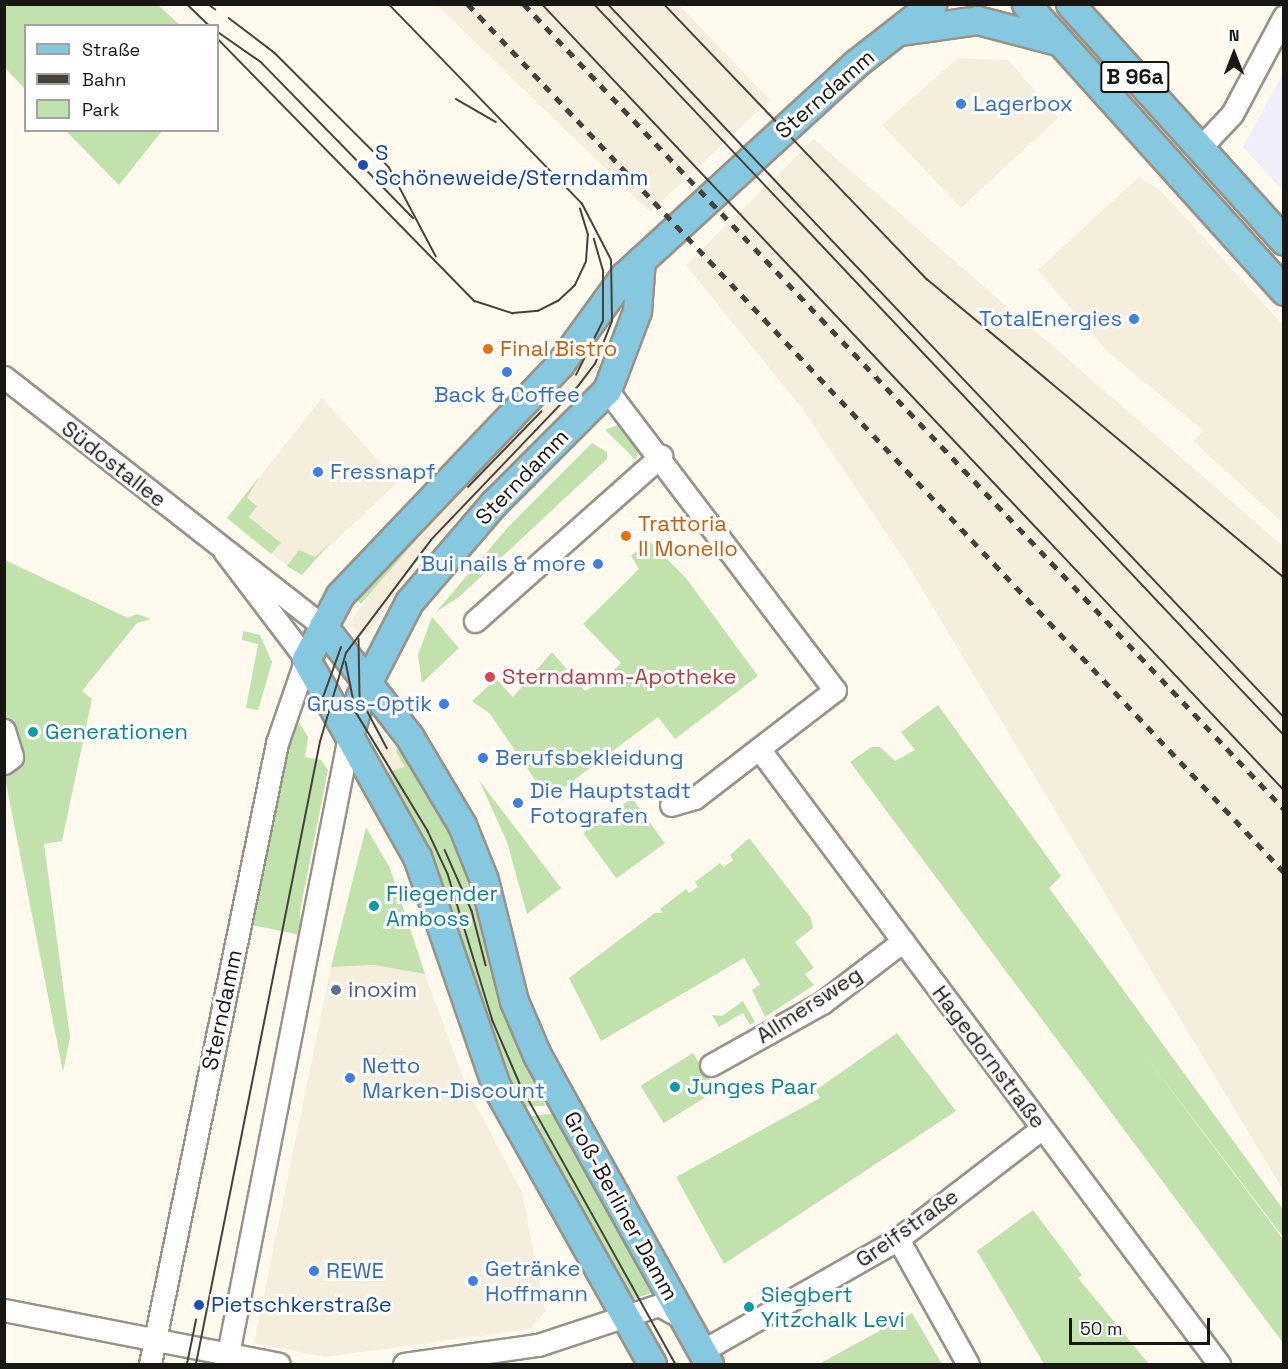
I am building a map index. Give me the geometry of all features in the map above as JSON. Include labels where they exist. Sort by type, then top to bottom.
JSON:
[{"type":"main road","name":"Sterndamm","points":[[306,659],[345,590],[560,364],[640,260],[855,64],[932,4]]},
{"type":"main road","name":"B 96a","points":[[1026,4],[1056,41],[1284,291]]},
{"type":"main road","name":"B 96a","points":[[1070,4],[1284,241]]},
{"type":"main road","points":[[900,31],[977,20],[1056,41]]},
{"type":"main road","name":"Sterndamm","points":[[349,736],[368,680],[409,602],[494,502],[616,403],[637,310],[640,260]]},
{"type":"main road","points":[[323,626],[368,680]]},
{"type":"main road","points":[[306,659],[433,892],[461,993],[496,1086],[652,1365]]},
{"type":"main road","name":"Groß-Berliner Damm","points":[[368,680],[409,736],[462,825],[484,880],[509,979],[537,1055],[706,1358]]},
{"type":"street","points":[[1199,148],[1232,114],[1284,16]]},
{"type":"street","name":"Südostallee","points":[[4,377],[323,626]]},
{"type":"street","points":[[616,403],[661,456],[835,690],[695,798],[670,805]]},
{"type":"street","points":[[475,621],[661,456]]},
{"type":"street","name":"Südostallee","points":[[224,551],[306,659]]},
{"type":"street","name":"Sterndamm","points":[[150,1365],[271,771],[306,659]]},
{"type":"street","points":[[4,730],[12,756],[4,763]]},
{"type":"street","name":"Sterndamm","points":[[227,1360],[349,736]]},
{"type":"street","name":"Hagedornstraße","points":[[760,750],[1219,1365]]},
{"type":"street","name":"Allmersweg","points":[[711,1065],[822,1003],[903,941]]},
{"type":"street","name":"Greifstraße","points":[[706,1358],[898,1239],[1042,1128]]},
{"type":"street","points":[[898,1239],[968,1365]]},
{"type":"street","points":[[404,1365],[538,1345],[659,1305],[684,1319]]},
{"type":"street","points":[[4,1310],[155,1341],[227,1360],[279,1365]]},
{"type":"shaded area","points":[[437,5],[679,5],[770,100],[650,212]]},
{"type":"shaded area","points":[[958,58],[1008,60],[1058,118],[961,208],[882,125]]},
{"type":"shaded area","points":[[1283,73],[1284,187],[1281,189],[1243,147]]},
{"type":"shaded area","points":[[814,139],[1283,546],[1283,1190],[907,564],[804,411],[686,265]]},
{"type":"shaded area","points":[[1139,177],[1160,190],[1283,325],[1283,523],[1193,441],[1204,431],[1107,351],[1038,270]]},
{"type":"shaded area","points":[[592,342],[604,355],[599,368],[419,559],[367,636],[348,625],[390,566],[567,380]]},
{"type":"shaded area","points":[[322,398],[398,482],[299,575],[227,518]]},
{"type":"shaded area","points":[[380,729],[405,767],[390,776],[374,750]]},
{"type":"shaded area","points":[[374,965],[425,974],[467,1088],[522,1193],[545,1311],[530,1329],[325,1357],[254,1343],[331,967]]},
{"type":"green space","points":[[4,5],[158,5],[179,24],[24,24],[24,88],[5,68]]},
{"type":"green space","points":[[67,132],[161,132],[119,185]]},
{"type":"green space","points":[[581,349],[586,354],[567,380],[461,488],[361,604],[356,600]]},
{"type":"green space","points":[[623,423],[640,446],[636,460],[605,430]]},
{"type":"green space","points":[[592,443],[607,452],[607,459],[459,597],[436,612],[509,526]]},
{"type":"green space","points":[[259,477],[247,498],[257,506],[249,517],[281,543],[271,554],[227,518]]},
{"type":"green space","points":[[649,541],[686,578],[758,676],[675,739],[658,717],[554,795],[547,786],[542,790],[490,714],[472,701],[496,679],[513,697],[552,652],[585,691],[603,681],[621,663],[583,624],[639,569],[631,556]]},
{"type":"green space","points":[[331,542],[302,575],[287,566],[299,550],[315,557]]},
{"type":"green space","points":[[5,560],[128,618],[137,614],[151,619],[137,623],[82,691],[92,699],[62,841],[44,844],[70,1037],[63,1072],[5,778]]},
{"type":"green space","points":[[432,617],[459,648],[422,683],[418,655]]},
{"type":"green space","points":[[243,631],[260,635],[272,662],[258,710],[246,708],[258,644],[242,640]]},
{"type":"green space","points":[[938,705],[1061,876],[1049,888],[1283,1209],[1283,1237],[1144,1054],[1283,1239],[1283,1343],[850,762],[871,747],[880,747],[895,761],[915,750],[901,732]]},
{"type":"green space","points":[[292,711],[308,737],[305,757],[321,760],[328,770],[300,911],[301,935],[246,924]]},
{"type":"green space","points":[[399,743],[446,822],[474,889],[545,1106],[517,1107],[385,783],[388,772],[405,767],[396,752]]},
{"type":"green space","points":[[479,780],[561,888],[527,914],[507,842]]},
{"type":"green space","points":[[632,798],[665,843],[616,879],[583,833]]},
{"type":"green space","points":[[366,827],[390,868],[425,974],[374,965],[331,967]]},
{"type":"green space","points":[[749,838],[811,918],[813,928],[795,942],[814,968],[805,974],[814,985],[765,1017],[752,990],[760,985],[744,958],[601,1041],[569,978],[655,913],[663,913],[660,909],[686,889],[689,893],[698,887],[695,882],[720,863],[724,867],[733,860],[730,855]]},
{"type":"green space","points":[[743,1001],[755,1022],[750,1025],[743,1013],[719,1027],[712,1015],[722,1016]]},
{"type":"green space","points":[[897,1033],[956,1111],[724,1264],[676,1177],[820,1098],[816,1090]]},
{"type":"green space","points":[[693,1053],[716,1090],[664,1123],[640,1086]]},
{"type":"green space","points":[[559,1113],[657,1291],[627,1301],[533,1135],[540,1130],[532,1116]]},
{"type":"green space","points":[[1033,1210],[1082,1275],[1078,1278],[1149,1364],[1044,1364],[977,1251]]},
{"type":"green space","points":[[912,1313],[942,1364],[819,1364]]},
{"type":"tram line","points":[[187,4],[208,24]]},
{"type":"tram line","points":[[208,4],[215,9]]},
{"type":"tram line","points":[[196,1364],[320,742],[346,653],[431,540],[579,385],[595,364],[612,321],[611,260],[582,204],[388,4]]},
{"type":"tram line","points":[[542,4],[1284,790]]},
{"type":"tram line","points":[[594,4],[1284,735]]},
{"type":"tram line","points":[[608,4],[1284,717]]},
{"type":"tram line","points":[[664,4],[927,279],[1284,577]]},
{"type":"tram line","points":[[229,18],[275,53],[389,167],[436,256]]},
{"type":"tram line","points":[[219,33],[261,62],[413,218]]},
{"type":"tram line","points":[[219,40],[475,301],[513,313],[538,311],[558,301],[575,285],[586,261],[588,235],[580,209]]},
{"type":"tram line","points":[[456,99],[496,122]]},
{"type":"tram line","points":[[576,375],[603,321],[603,271],[594,239]]},
{"type":"tram line","points":[[468,487],[541,412]]},
{"type":"tram line","points":[[359,639],[360,697],[387,748]]},
{"type":"tram line","points":[[321,703],[341,647]]},
{"type":"tram line","points":[[346,662],[356,712],[428,831],[448,874],[493,1021],[521,1086],[676,1364]]},
{"type":"tram line","points":[[445,850],[472,911],[486,965]]},
{"type":"tram line","points":[[187,1364],[196,1320]]},
{"type":"railway","points":[[468,4],[1284,872]]},
{"type":"railway","points":[[524,4],[1284,809]]},
{"type":"place","name":"Lagerbox","points":[[961,104]]},
{"type":"place","name":"S Schöneweide/Sterndamm","points":[[363,165]]},
{"type":"place","name":"TotalEnergies","points":[[1134,319]]},
{"type":"place","name":"Final Bistro","points":[[488,349]]},
{"type":"place","name":"Back & Coffee","points":[[507,372]]},
{"type":"place","name":"Fressnapf","points":[[318,472]]},
{"type":"place","name":"Trattoria Il Monello","points":[[626,536]]},
{"type":"place","name":"Bui nails & more","points":[[598,564]]},
{"type":"place","name":"Sterndamm-Apotheke","points":[[490,677]]},
{"type":"place","name":"Gruss-Optik","points":[[444,704]]},
{"type":"place","name":"Generationen","points":[[33,732]]},
{"type":"place","name":"Berufsbekleidung","points":[[483,758]]},
{"type":"place","name":"Die Hauptstadt Fotografen","points":[[518,803]]},
{"type":"place","name":"Fliegender Amboss","points":[[374,906]]},
{"type":"place","name":"inoxim","points":[[336,990]]},
{"type":"place","name":"Netto Marken-Discount","points":[[350,1078]]},
{"type":"place","name":"Junges Paar","points":[[675,1087]]},
{"type":"place","name":"REWE","points":[[314,1271]]},
{"type":"place","name":"Getränke Hoffmann","points":[[473,1281]]},
{"type":"place","name":"Pietschkerstraße","points":[[199,1305]]},
{"type":"place","name":"Siegbert Yitzchalk Levi","points":[[749,1307]]}]
